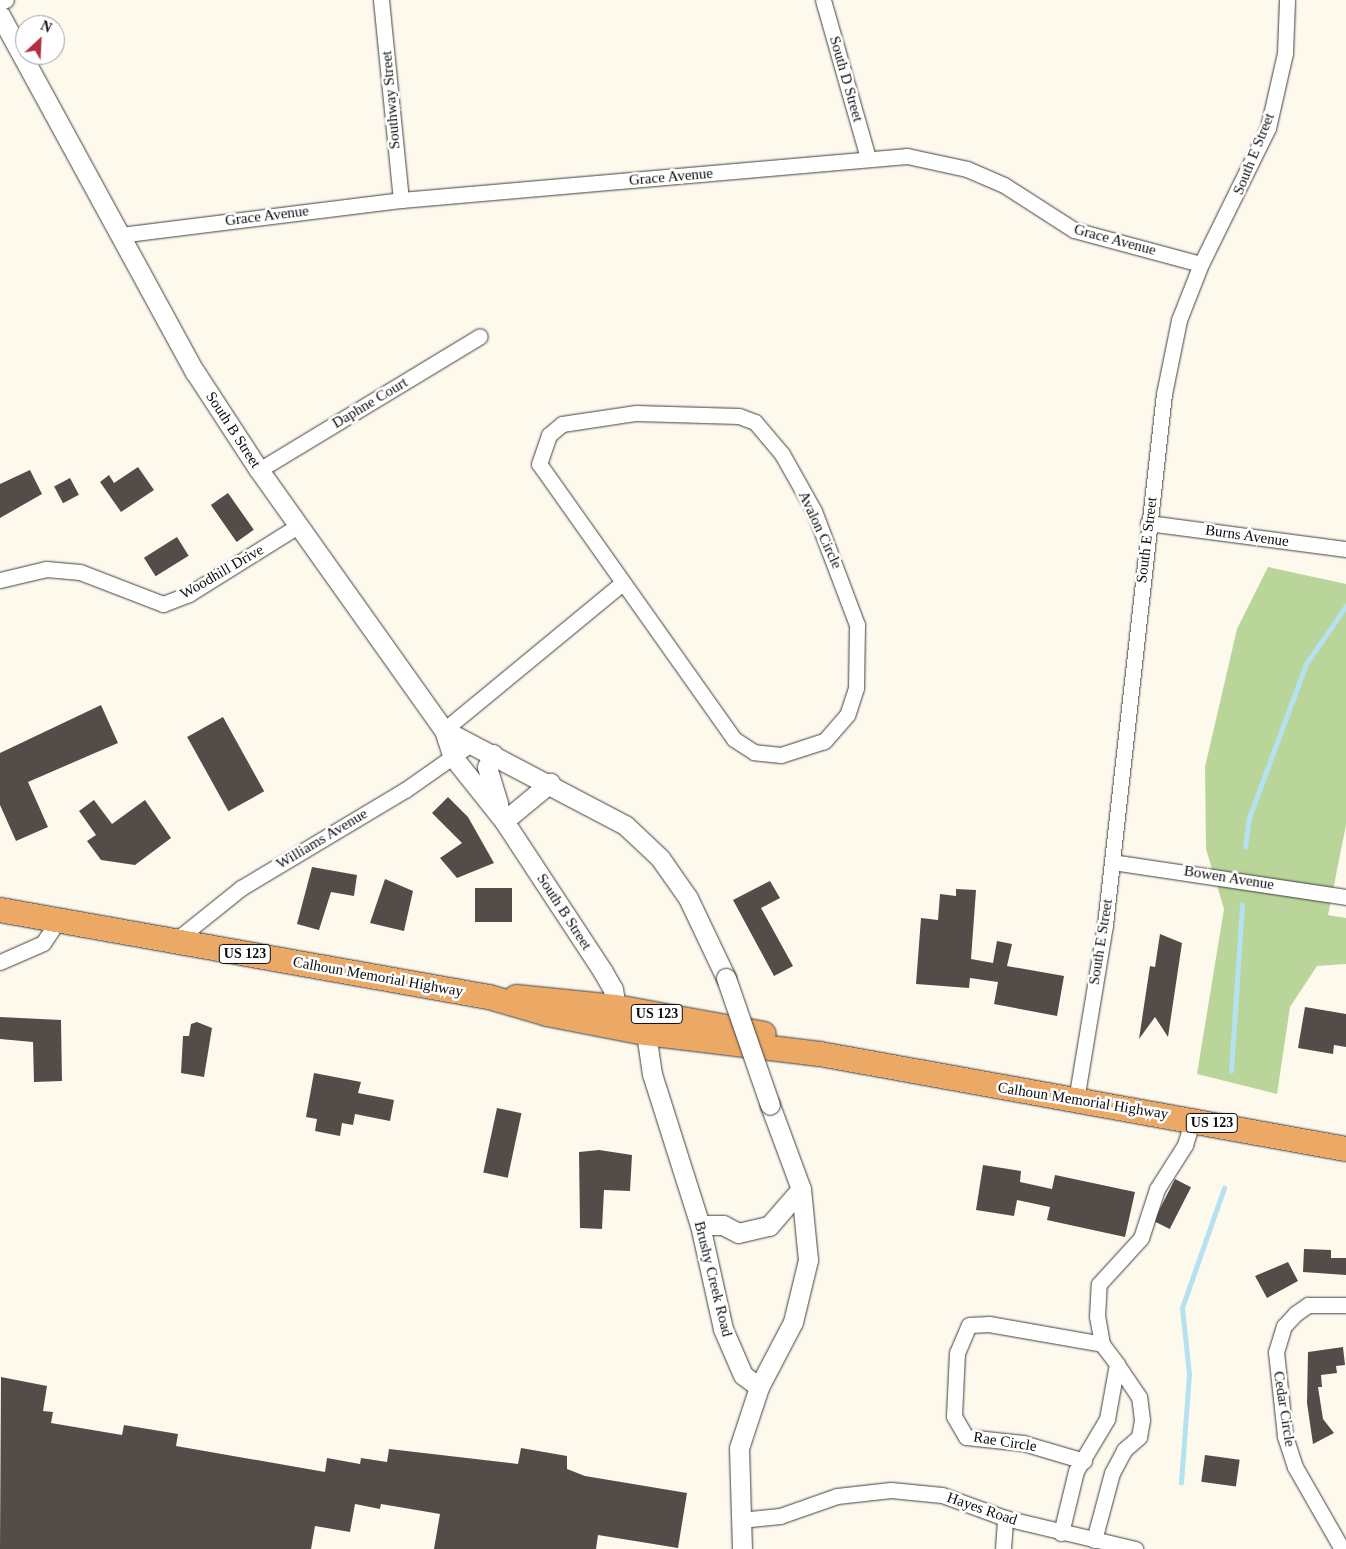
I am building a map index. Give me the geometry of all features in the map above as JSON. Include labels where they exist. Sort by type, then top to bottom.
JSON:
[{"type":"highway","name":"Calhoun Memorial Highway","points":[[0,910],[489,997],[546,1014],[646,1032],[820,1054],[1193,1119],[1346,1149]]},
{"type":"highway","name":"Calhoun Memorial Highway","points":[[489,997],[552,997],[616,1007],[780,1037],[820,1054]]},
{"type":"street","points":[[0,1],[6,0]]},
{"type":"street","name":"Southway Street","points":[[381,0],[401,200]]},
{"type":"street","name":"South D Street","points":[[823,0],[868,158]]},
{"type":"street","name":"South E Street","points":[[1076,1100],[1112,862],[1148,523],[1164,394],[1179,320],[1200,264],[1268,128],[1285,53],[1287,0]]},
{"type":"street","name":"South B Street","points":[[0,15],[195,372],[259,470],[444,730],[453,757],[504,821],[613,989],[616,1007]]},
{"type":"street","name":"Grace Avenue","points":[[120,235],[401,200],[907,156],[966,169],[1004,186],[1074,230],[1200,264]]},
{"type":"street","name":"Daphne Court","points":[[259,470],[480,336]]},
{"type":"street","name":"Avalon Circle","points":[[636,413],[721,414],[755,422],[782,454],[814,511],[842,578],[857,625],[860,656],[848,715],[824,741],[800,752],[754,752],[734,739],[708,706],[621,584],[538,464],[549,435],[576,421],[636,413]]},
{"type":"street","name":"Burns Avenue","points":[[1148,523],[1346,549]]},
{"type":"street","name":"Woodhill Drive","points":[[0,580],[46,569],[80,572],[163,604],[189,594],[298,526]]},
{"type":"street","points":[[621,584],[444,730],[472,742],[625,825],[660,858],[688,898],[726,978],[801,1189],[808,1260],[793,1322],[759,1387],[739,1448],[742,1549]]},
{"type":"street","name":"Williams Avenue","points":[[175,941],[241,888],[453,757],[472,742]]},
{"type":"street","name":"South B Street","points":[[493,754],[487,767],[489,782],[504,821]]},
{"type":"street","points":[[504,821],[550,783]]},
{"type":"street","name":"Bowen Avenue","points":[[1112,862],[1346,897]]},
{"type":"street","points":[[0,962],[41,945],[58,921]]},
{"type":"street","name":"Brushy Creek Road","points":[[646,1032],[652,1074],[700,1225],[723,1329],[743,1375],[759,1387]]},
{"type":"street","points":[[1094,1540],[1112,1473],[1124,1450],[1140,1438],[1142,1420],[1139,1398],[1102,1344],[1097,1317],[1099,1284],[1141,1238],[1157,1189],[1185,1145],[1193,1119]]},
{"type":"street","points":[[700,1225],[723,1225],[738,1233],[768,1226],[801,1189]]},
{"type":"street","name":"Cedar Circle","points":[[1342,1549],[1295,1467],[1285,1436],[1276,1352],[1284,1326],[1295,1314],[1308,1305],[1346,1305]]},
{"type":"street","name":"Rae Circle","points":[[1084,1461],[1023,1444],[966,1437],[954,1416],[957,1352],[968,1325],[989,1324],[1102,1344]]},
{"type":"street","points":[[1061,1533],[1076,1471],[1084,1461],[1107,1419],[1117,1364]]},
{"type":"street","name":"Hayes Road","points":[[740,1520],[780,1516],[837,1496],[891,1490],[942,1495],[1005,1518],[1061,1533],[1135,1549]]},
{"type":"street","points":[[1003,1549],[1005,1518]]},
{"type":"green space","points":[[1268,567],[1346,584],[1346,825],[1328,915],[1346,918],[1346,964],[1317,966],[1290,1007],[1277,1094],[1197,1074],[1224,909],[1206,849],[1205,767],[1237,629]]},
{"type":"building","points":[[138,467],[154,490],[121,512],[100,482],[109,475],[114,483]]},
{"type":"building","points":[[30,470],[42,494],[0,518],[0,484]]},
{"type":"building","points":[[70,478],[79,495],[63,503],[54,486]]},
{"type":"building","points":[[228,493],[254,530],[237,542],[211,505]]},
{"type":"building","points":[[177,537],[189,556],[156,576],[144,558]]},
{"type":"building","points":[[101,705],[118,743],[28,782],[48,827],[16,841],[0,805],[0,753]]},
{"type":"building","points":[[223,717],[264,791],[228,811],[187,737]]},
{"type":"building","points":[[448,797],[468,817],[494,863],[457,878],[440,858],[462,843],[432,813]]},
{"type":"building","points":[[94,800],[112,824],[145,800],[171,838],[135,865],[101,860],[87,841],[96,835],[79,811]]},
{"type":"building","points":[[312,867],[357,875],[354,896],[331,892],[319,930],[297,924]]},
{"type":"building","points":[[385,879],[413,891],[404,931],[370,923]]},
{"type":"building","points":[[770,881],[780,898],[761,908],[793,966],[774,976],[733,900]]},
{"type":"building","points":[[475,888],[512,888],[512,922],[475,922]]},
{"type":"building","points":[[956,889],[976,890],[971,959],[993,963],[997,941],[1012,944],[1007,966],[1064,976],[1057,1016],[994,1004],[998,982],[970,978],[969,988],[916,984],[921,918],[938,920],[940,894],[956,896]]},
{"type":"building","points":[[1160,934],[1182,943],[1168,1037],[1155,1017],[1139,1039],[1150,966],[1155,967]]},
{"type":"building","points":[[1305,1007],[1346,1014],[1346,1047],[1334,1045],[1333,1054],[1298,1048]]},
{"type":"building","points":[[0,1017],[61,1020],[62,1081],[34,1082],[33,1042],[0,1039]]},
{"type":"building","points":[[197,1022],[212,1028],[204,1077],[181,1073],[183,1036],[189,1036],[191,1024]]},
{"type":"building","points":[[314,1073],[361,1082],[358,1093],[394,1100],[390,1121],[355,1114],[353,1125],[342,1123],[340,1136],[315,1131],[317,1119],[306,1117]]},
{"type":"building","points":[[497,1108],[521,1113],[508,1178],[483,1173]]},
{"type":"building","points":[[599,1150],[632,1155],[630,1191],[604,1190],[602,1229],[580,1228],[579,1152]]},
{"type":"building","points":[[983,1165],[1021,1171],[1020,1182],[1052,1189],[1055,1175],[1135,1192],[1125,1237],[1047,1220],[1050,1207],[1017,1200],[1014,1216],[976,1210]]},
{"type":"building","points":[[1175,1179],[1191,1187],[1170,1229],[1154,1221]]},
{"type":"building","points":[[1304,1249],[1331,1250],[1331,1258],[1346,1258],[1346,1275],[1303,1272]]},
{"type":"building","points":[[1288,1262],[1298,1281],[1267,1298],[1255,1276]]},
{"type":"building","points":[[1343,1347],[1345,1365],[1336,1366],[1337,1373],[1321,1375],[1322,1387],[1318,1387],[1323,1419],[1334,1433],[1313,1444],[1307,1403],[1308,1352]]},
{"type":"building","points":[[1,1377],[47,1386],[43,1411],[53,1412],[51,1423],[122,1435],[124,1425],[178,1434],[176,1446],[325,1472],[327,1458],[360,1464],[361,1458],[387,1462],[389,1449],[518,1464],[521,1448],[567,1456],[567,1469],[585,1476],[687,1493],[678,1548],[598,1535],[596,1549],[434,1549],[440,1514],[381,1504],[380,1509],[355,1504],[350,1532],[315,1526],[311,1549],[0,1549]]},
{"type":"building","points":[[1205,1455],[1240,1460],[1236,1487],[1201,1482]]},
{"type":"waterway","points":[[1245,847],[1249,818],[1306,664],[1346,606]]},
{"type":"waterway","points":[[1231,1071],[1242,905]]},
{"type":"waterway","points":[[1181,1483],[1189,1374],[1182,1308],[1224,1188]]}]
